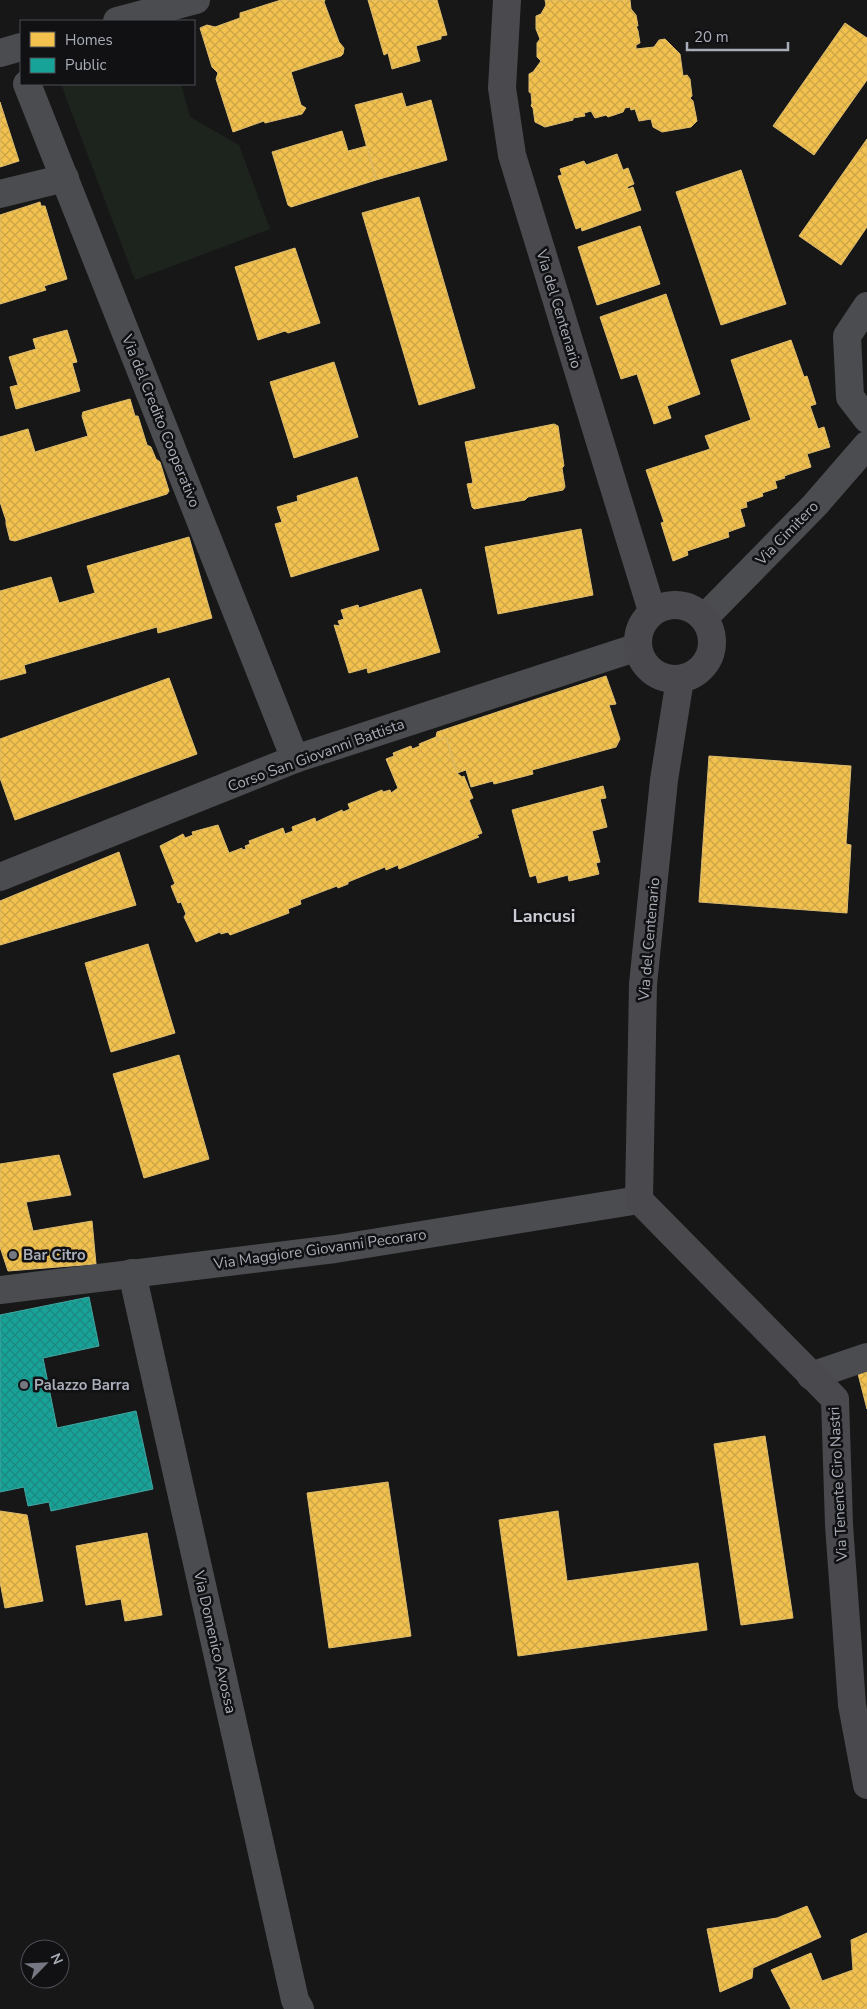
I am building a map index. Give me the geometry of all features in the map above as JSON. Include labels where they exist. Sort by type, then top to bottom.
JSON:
[{"type":"street","points":[[120,20],[196,0]]},
{"type":"street","name":"Via del Centenario","points":[[507,0],[502,88],[512,155],[652,612]]},
{"type":"street","name":"Via del Credito Cooperativo","points":[[27,85],[296,759]]},
{"type":"street","points":[[0,194],[65,178]]},
{"type":"street","points":[[867,306],[847,336],[850,397],[867,419]]},
{"type":"street","name":"Via Cimitero","points":[[704,618],[815,506],[867,445]]},
{"type":"street","points":[[839,477],[867,472]]},
{"type":"street","points":[[674,604],[696,610],[704,618],[710,628],[712,639],[711,651],[707,661],[700,670],[691,676],[680,679],[668,679],[657,675],[641,658],[638,647],[640,627],[652,612],[662,606],[674,604]]},
{"type":"street","name":"Corso San Giovanni Battista","points":[[0,877],[296,759],[638,647]]},
{"type":"street","name":"Via del Centenario","points":[[639,1200],[643,984],[664,780],[680,679]]},
{"type":"street","name":"Via Maggiore Giovanni Pecoraro","points":[[2,1284],[132,1273],[335,1249],[639,1200]]},
{"type":"street","name":"Via Tenente Ciro Nastri","points":[[639,1200],[835,1399],[839,1525],[852,1706],[867,1786]]},
{"type":"street","name":"Via Domenico Avossa","points":[[132,1273],[293,1990],[300,2009]]},
{"type":"street","points":[[811,1376],[867,1357]]},
{"type":"shaded area","points":[[61,85],[181,85],[190,117],[239,145],[270,229],[135,280]]},
{"type":"building: Homes","points":[[281,0],[325,0],[324,2],[339,42],[344,48],[343,54],[291,72],[301,105],[306,108],[302,114],[265,123],[264,121],[233,132],[216,79],[218,73],[212,67],[200,28],[207,25],[215,27],[240,18],[240,13]]},
{"type":"building: Homes","points":[[368,0],[437,0],[447,35],[441,36],[441,39],[416,46],[420,61],[392,69],[388,53],[384,55]]},
{"type":"building: Homes","points":[[545,0],[630,0],[631,9],[636,15],[638,26],[636,26],[640,43],[636,45],[636,49],[654,47],[659,40],[665,39],[680,54],[683,76],[687,75],[690,79],[692,96],[690,98],[693,101],[697,121],[691,127],[662,132],[653,127],[651,119],[639,121],[635,109],[631,110],[630,107],[625,108],[623,112],[608,117],[606,115],[595,118],[591,111],[584,113],[585,116],[545,127],[535,122],[531,106],[531,93],[529,92],[529,74],[533,72],[541,61],[537,57],[537,43],[540,39],[536,29],[536,16],[541,14],[546,5]]},
{"type":"building: Homes","points":[[845,23],[867,38],[867,80],[814,155],[773,126]]},
{"type":"building: Homes","points":[[402,93],[406,107],[431,100],[447,160],[376,180],[355,105]]},
{"type":"building: Homes","points":[[0,102],[19,161],[0,167]]},
{"type":"building: Homes","points":[[342,131],[348,151],[367,146],[376,180],[291,207],[288,205],[272,152]]},
{"type":"building: Homes","points":[[867,139],[867,227],[841,265],[799,236]]},
{"type":"building: Homes","points":[[617,154],[623,170],[628,168],[634,184],[627,187],[628,189],[633,187],[641,210],[582,231],[581,227],[576,229],[558,176],[562,175],[560,169],[584,161],[586,165]]},
{"type":"building: Homes","points":[[741,170],[786,304],[721,325],[676,192]]},
{"type":"building: Homes","points":[[419,197],[475,388],[419,405],[362,213]]},
{"type":"building: Homes","points":[[40,202],[41,206],[45,206],[67,279],[44,286],[46,290],[0,304],[0,215]]},
{"type":"building: Homes","points":[[640,226],[660,284],[597,305],[578,247]]},
{"type":"building: Homes","points":[[295,248],[320,323],[288,333],[285,331],[258,340],[235,267]]},
{"type":"building: Homes","points":[[666,294],[700,394],[667,406],[671,418],[654,424],[637,374],[621,379],[600,317]]},
{"type":"building: Homes","points":[[67,330],[77,362],[72,363],[80,391],[16,409],[10,387],[18,385],[9,357],[36,349],[33,339]]},
{"type":"building: Homes","points":[[791,340],[804,377],[807,376],[816,404],[810,406],[818,429],[824,427],[830,447],[807,454],[811,467],[784,476],[785,478],[775,481],[777,488],[762,493],[763,496],[746,502],[747,507],[740,509],[745,526],[728,532],[729,537],[687,551],[688,555],[673,561],[661,523],[664,522],[646,470],[710,449],[705,436],[751,420],[731,360]]},
{"type":"building: Homes","points":[[334,362],[358,437],[294,458],[270,382]]},
{"type":"building: Homes","points":[[130,399],[135,416],[138,416],[147,445],[151,447],[156,459],[160,462],[169,491],[167,494],[15,541],[10,540],[0,502],[0,437],[28,429],[35,452],[88,436],[82,416],[83,412]]},
{"type":"building: Homes","points":[[554,424],[558,426],[564,466],[562,468],[565,487],[563,490],[528,497],[525,500],[474,509],[467,484],[473,483],[465,442]]},
{"type":"building: Homes","points":[[357,477],[379,550],[291,577],[275,524],[282,522],[277,507],[298,501],[297,496]]},
{"type":"building: Homes","points":[[581,529],[593,595],[498,614],[485,547]]},
{"type":"building: Homes","points":[[189,537],[212,618],[158,633],[157,627],[24,665],[26,673],[0,680],[0,591],[51,577],[59,603],[95,593],[87,566]]},
{"type":"building: Homes","points":[[421,589],[440,652],[368,673],[367,668],[349,673],[334,625],[340,626],[338,621],[344,619],[341,610],[358,605],[359,608]]},
{"type":"building: Homes","points":[[606,676],[616,704],[609,705],[620,739],[616,747],[532,770],[533,774],[494,784],[493,781],[471,787],[466,770],[457,773],[446,738],[437,740],[437,732]]},
{"type":"building: Homes","points":[[169,678],[197,754],[15,820],[0,778],[0,739]]},
{"type":"building: Homes","points":[[436,737],[437,740],[446,738],[457,773],[462,777],[464,776],[473,798],[469,800],[482,833],[477,835],[479,837],[399,869],[398,865],[386,870],[385,867],[338,888],[337,886],[300,900],[301,904],[288,909],[289,913],[230,935],[228,932],[221,934],[220,932],[196,942],[184,917],[186,914],[181,902],[178,903],[171,886],[175,884],[160,846],[183,834],[185,838],[193,835],[192,832],[218,825],[229,853],[242,848],[242,850],[246,849],[245,846],[250,844],[249,841],[283,828],[285,834],[293,831],[292,827],[315,818],[316,822],[342,810],[343,812],[350,809],[348,804],[382,790],[383,792],[390,790],[391,793],[398,788],[386,759],[394,756],[393,753],[411,746],[412,749]]},
{"type":"building: Homes","points":[[709,756],[851,766],[846,844],[851,845],[847,913],[699,902]]},
{"type":"building: Homes","points":[[603,786],[606,798],[600,799],[607,827],[592,831],[600,862],[596,863],[599,874],[569,881],[568,875],[538,883],[536,875],[530,877],[512,810]]},
{"type":"building: Homes","points":[[119,852],[136,905],[0,945],[0,901]]},
{"type":"building: Homes","points":[[148,944],[175,1033],[111,1052],[85,963]]},
{"type":"building: Homes","points":[[179,1055],[209,1159],[144,1178],[113,1074]]},
{"type":"building: Homes","points":[[59,1155],[71,1195],[26,1202],[33,1231],[92,1221],[96,1264],[8,1271],[0,1247],[0,1164]]},
{"type":"building: Homes","points":[[867,1362],[867,1409],[856,1366]]},
{"type":"building: Homes","points":[[765,1436],[793,1618],[741,1625],[714,1444]]},
{"type":"building: Homes","points":[[388,1482],[411,1636],[329,1648],[307,1493]]},
{"type":"building: Homes","points":[[0,1511],[27,1515],[43,1601],[5,1608],[0,1582]]},
{"type":"building: Homes","points":[[558,1511],[567,1581],[698,1563],[707,1630],[518,1656],[499,1520]]},
{"type":"building: Homes","points":[[147,1533],[162,1615],[125,1621],[121,1599],[86,1605],[76,1546]]},
{"type":"building: Homes","points":[[807,1906],[821,1937],[753,1968],[752,1978],[720,1992],[707,1929],[777,1918]]},
{"type":"building: Homes","points":[[867,1933],[867,2009],[791,2009],[771,1970],[811,1953],[822,1981],[853,1970],[851,1940]]},
{"type":"building: Public","name":"Palazzo Barra","points":[[89,1297],[99,1346],[43,1358],[57,1428],[136,1411],[153,1489],[51,1511],[49,1502],[28,1506],[24,1487],[0,1492],[0,1315]]},
{"type":"place","name":"Bar Citro","points":[[13,1255]]},
{"type":"place","name":"Palazzo Barra","points":[[24,1385]]},
{"type":"district","name":"Lancusi","points":[[544,916]]}]
